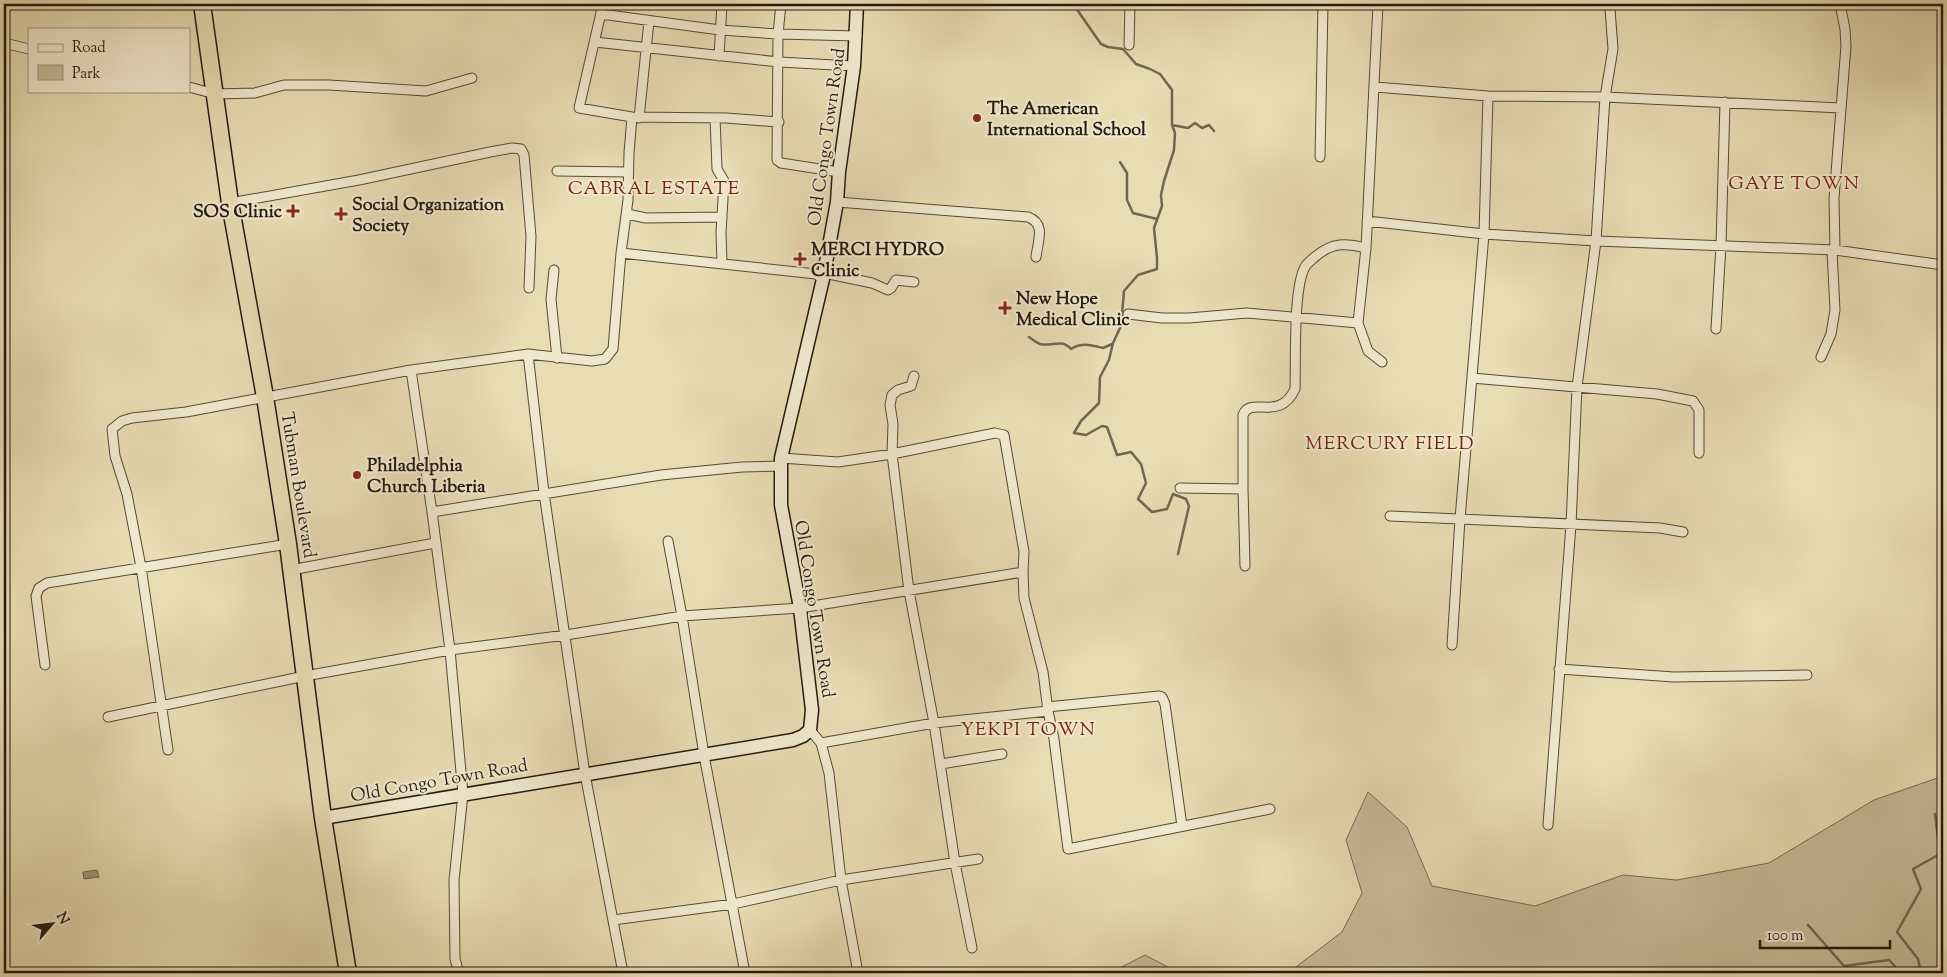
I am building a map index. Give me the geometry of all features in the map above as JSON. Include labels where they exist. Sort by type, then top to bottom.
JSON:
[{"type":"highway","name":"Tubman Boulevard","points":[[202,4],[230,203],[265,397],[288,544],[322,818],[348,973]]},
{"type":"street","points":[[603,4],[579,108],[635,118],[715,118],[779,122]]},
{"type":"street","points":[[719,56],[722,4]]},
{"type":"street","points":[[781,4],[778,34],[779,122],[777,160],[839,172]]},
{"type":"street","name":"Old Congo Town Road","points":[[322,818],[793,740],[803,736],[810,730],[812,710],[800,608],[781,505],[781,462],[823,276],[837,202],[839,172],[854,66],[857,36],[857,4]]},
{"type":"street","points":[[1129,45],[1130,4]]},
{"type":"street","points":[[1320,157],[1323,4]]},
{"type":"street","points":[[1378,4],[1366,248],[1358,323],[1368,351],[1382,362]]},
{"type":"street","points":[[1822,357],[1830,334],[1835,310],[1834,198],[1846,46],[1840,4]]},
{"type":"street","points":[[1548,825],[1571,525],[1577,387],[1596,241],[1605,97],[1613,49],[1610,9]]},
{"type":"street","points":[[601,14],[720,30],[857,36]]},
{"type":"street","points":[[168,750],[141,567],[127,494],[115,456],[112,429],[132,418],[186,412],[411,370],[528,354],[592,361],[605,359],[613,349],[621,252],[627,214],[628,172],[649,21]]},
{"type":"street","points":[[594,42],[778,62],[854,66]]},
{"type":"street","points":[[4,43],[28,49]]},
{"type":"street","points":[[190,87],[215,94],[255,93],[284,85],[426,91],[472,78]]},
{"type":"street","points":[[1375,87],[1488,96],[1605,97],[1841,108]]},
{"type":"street","points":[[1452,645],[1460,519],[1484,234],[1488,96]]},
{"type":"street","points":[[1716,329],[1721,246],[1725,102]]},
{"type":"street","points":[[715,118],[717,169],[724,181],[722,263]]},
{"type":"street","points":[[230,203],[359,180],[490,152],[512,148],[521,149],[524,155],[531,236],[529,288]]},
{"type":"street","points":[[557,171],[628,172]]},
{"type":"street","points":[[837,202],[1028,217],[1036,220],[1040,226],[1036,257]]},
{"type":"street","points":[[627,214],[646,218],[722,217]]},
{"type":"street","points":[[1367,221],[1484,234],[1596,241],[1834,250],[1943,265]]},
{"type":"street","points":[[1245,566],[1243,415],[1250,407],[1280,406],[1290,399],[1295,389],[1297,318],[1300,283],[1305,266],[1322,251],[1333,246],[1346,244],[1366,248]]},
{"type":"street","points":[[621,252],[816,274],[872,283],[888,290],[896,280],[914,282]]},
{"type":"street","points":[[554,270],[552,299],[557,358]]},
{"type":"street","points":[[1128,314],[1162,318],[1189,318],[1247,312],[1358,323]]},
{"type":"street","points":[[528,354],[544,493],[586,774],[623,973]]},
{"type":"street","points":[[411,370],[450,650],[463,794],[454,880],[454,959],[459,973]]},
{"type":"street","points":[[914,376],[912,386],[898,390],[892,395],[890,405],[893,424],[892,454],[909,591],[941,764],[955,863],[972,948]]},
{"type":"street","points":[[1472,378],[1657,394],[1693,401],[1698,410],[1699,453]]},
{"type":"street","points":[[432,512],[486,505],[544,493],[661,475],[781,462],[838,462],[892,454],[995,432],[1004,435],[1024,552],[1024,598],[1043,672],[1068,849],[1270,809]]},
{"type":"street","points":[[1180,488],[1243,489]]},
{"type":"street","points":[[1390,516],[1660,528],[1683,532]]},
{"type":"street","points":[[668,541],[704,755],[745,973]]},
{"type":"street","points":[[291,570],[435,543]]},
{"type":"street","points":[[45,665],[36,596],[39,588],[47,584],[288,544]]},
{"type":"street","points":[[108,717],[305,676],[450,650],[566,635],[682,616],[800,608],[1023,572]]},
{"type":"street","points":[[1559,669],[1674,677],[1807,675]]},
{"type":"street","points":[[821,743],[934,723],[1159,696],[1162,697],[1165,704],[1182,826]]},
{"type":"street","points":[[810,730],[821,743],[829,773],[841,880],[858,973]]},
{"type":"street","points":[[941,764],[1002,754]]},
{"type":"street","points":[[613,920],[733,904],[841,880],[978,859]]},
{"type":"green space","points":[[1943,776],[1943,973],[1288,973],[1342,932],[1362,893],[1346,840],[1368,792],[1407,827],[1432,886],[1535,906],[1623,875],[1677,880],[1769,863],[1874,800]]},
{"type":"green space","points":[[1145,955],[1179,973],[1110,973]]},
{"type":"shaded area","points":[[97,870],[99,877],[84,879],[83,872]]},
{"type":"waterway","points":[[1076,4],[1078,11],[1101,44],[1123,49],[1136,64],[1160,74],[1172,90],[1172,125],[1175,133],[1174,150],[1161,195],[1162,206],[1154,228],[1157,269],[1138,275],[1124,291],[1121,326],[1113,343],[1109,360],[1100,377],[1099,403],[1081,421],[1074,433],[1086,435],[1102,426],[1107,427],[1117,455],[1131,452],[1141,464],[1146,483],[1138,499],[1152,512],[1167,509],[1173,494],[1186,499],[1189,506],[1178,554]]},
{"type":"waterway","points":[[1172,125],[1188,128],[1195,123],[1202,128],[1209,125],[1214,131]]},
{"type":"waterway","points":[[1120,162],[1127,173],[1127,200],[1133,213],[1157,219]]},
{"type":"waterway","points":[[1029,337],[1040,344],[1060,343],[1071,349],[1083,345],[1103,348],[1112,344]]},
{"type":"waterway","points":[[1921,973],[1918,959],[1897,932],[1921,889],[1913,869],[1940,854],[1935,814]]},
{"type":"waterway","points":[[1808,925],[1844,966],[1889,960],[1901,973]]},
{"type":"place","name":"The American International School","points":[[977,118]]},
{"type":"place","name":"SOS Clinic","points":[[293,211]]},
{"type":"place","name":"Social Organization Society","points":[[341,214]]},
{"type":"place","name":"MERCI HYDRO Clinic","points":[[800,259]]},
{"type":"place","name":"New Hope Medical Clinic","points":[[1005,308]]},
{"type":"place","name":"Philadelphia Church Liberia","points":[[357,475]]},
{"type":"district","name":"GAYE TOWN","points":[[1794,182]]},
{"type":"district","name":"CABRAL ESTATE","points":[[654,187]]},
{"type":"district","name":"MERCURY FIELD","points":[[1390,442]]},
{"type":"district","name":"YEKPI TOWN","points":[[1028,728]]}]
